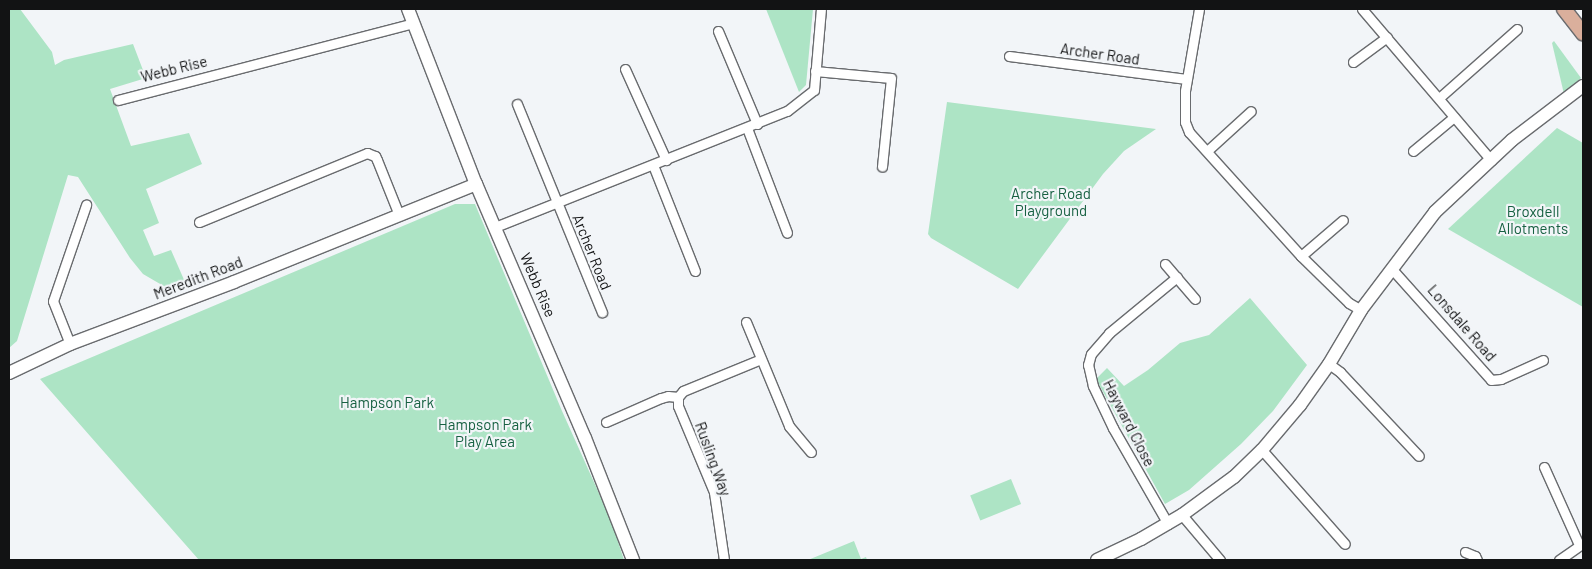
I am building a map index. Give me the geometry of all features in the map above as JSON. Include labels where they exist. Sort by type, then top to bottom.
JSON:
[{"type":"main road","points":[[1564,9],[1583,33]]},
{"type":"street","name":"Webb Rise","points":[[408,9],[476,184],[582,430],[633,560]]},
{"type":"street","name":"Archer Road","points":[[494,227],[787,111],[814,90],[821,9]]},
{"type":"street","points":[[1198,9],[1187,79],[1184,122],[1189,132],[1301,256],[1349,302],[1361,310]]},
{"type":"street","points":[[1366,10],[1491,160]]},
{"type":"street","name":"Webb Rise","points":[[118,100],[413,23]]},
{"type":"street","points":[[1439,98],[1517,29]]},
{"type":"street","points":[[718,31],[757,124]]},
{"type":"street","points":[[1353,62],[1387,37]]},
{"type":"street","name":"Archer Road","points":[[1009,56],[1187,79]]},
{"type":"street","points":[[625,69],[666,160]]},
{"type":"street","points":[[815,71],[891,78],[882,167]]},
{"type":"street","points":[[1097,560],[1182,515],[1234,477],[1262,450],[1296,412],[1329,364],[1361,310],[1435,212],[1512,140],[1583,86]]},
{"type":"street","name":"Archer Road","points":[[517,104],[602,312]]},
{"type":"street","points":[[1207,151],[1251,111]]},
{"type":"street","points":[[1413,151],[1454,117]]},
{"type":"street","points":[[747,128],[788,233]]},
{"type":"street","points":[[199,222],[367,153],[375,156],[399,215]]},
{"type":"street","points":[[653,165],[695,270]]},
{"type":"street","name":"Meredith Road","points":[[9,371],[70,344],[476,184]]},
{"type":"street","points":[[70,344],[53,301],[86,205]]},
{"type":"street","points":[[1301,256],[1343,220]]},
{"type":"street","points":[[1165,264],[1196,299]]},
{"type":"street","name":"Lonsdale Road","points":[[1391,268],[1491,380],[1501,379],[1543,360]]},
{"type":"street","name":"Hayward Close","points":[[1168,524],[1113,428],[1093,386],[1088,365],[1091,354],[1109,333],[1177,277]]},
{"type":"street","points":[[746,322],[792,430],[811,452]]},
{"type":"street","points":[[606,422],[661,398],[668,396],[678,397],[684,391],[761,359]]},
{"type":"street","points":[[1329,364],[1340,372],[1419,456]]},
{"type":"street","name":"Rusling Way","points":[[678,397],[678,406],[714,492],[724,560]]},
{"type":"street","points":[[1262,450],[1345,544]]},
{"type":"street","points":[[1544,467],[1581,544],[1559,560]]},
{"type":"street","points":[[1182,515],[1220,560]]},
{"type":"street","points":[[1465,552],[1475,556],[1477,560]]},
{"type":"green space","points":[[9,9],[20,9],[52,52],[55,65],[64,60],[133,44],[146,78],[110,89],[131,146],[189,133],[202,164],[146,189],[159,223],[143,230],[154,256],[171,250],[185,282],[167,288],[143,274],[130,258],[78,177],[68,175],[17,341],[9,348]]},
{"type":"green space","points":[[766,9],[813,9],[806,85],[799,92]]},
{"type":"green space","points":[[1554,41],[1581,78],[1564,94],[1552,43]]},
{"type":"green space","name":"Archer Road Playground","points":[[947,102],[1156,129],[1124,151],[1103,174],[1018,289],[931,238],[928,234]]},
{"type":"green space","name":"Broxdell Allotments","points":[[1557,128],[1583,143],[1583,307],[1448,229]]},
{"type":"green space","name":"Hampson Park","points":[[455,204],[475,204],[562,411],[611,520],[624,560],[199,560],[40,379]]},
{"type":"green space","points":[[1250,298],[1307,365],[1273,411],[1241,444],[1189,490],[1165,504],[1096,379],[1107,368],[1124,386],[1148,370],[1180,343],[1209,335]]},
{"type":"green space","points":[[1011,479],[1021,504],[980,521],[970,495]]},
{"type":"green space","points":[[854,541],[861,559],[866,557],[867,560],[808,560]]},
{"type":"park label","name":"Hampson Park Play Area","points":[[485,432]]}]
